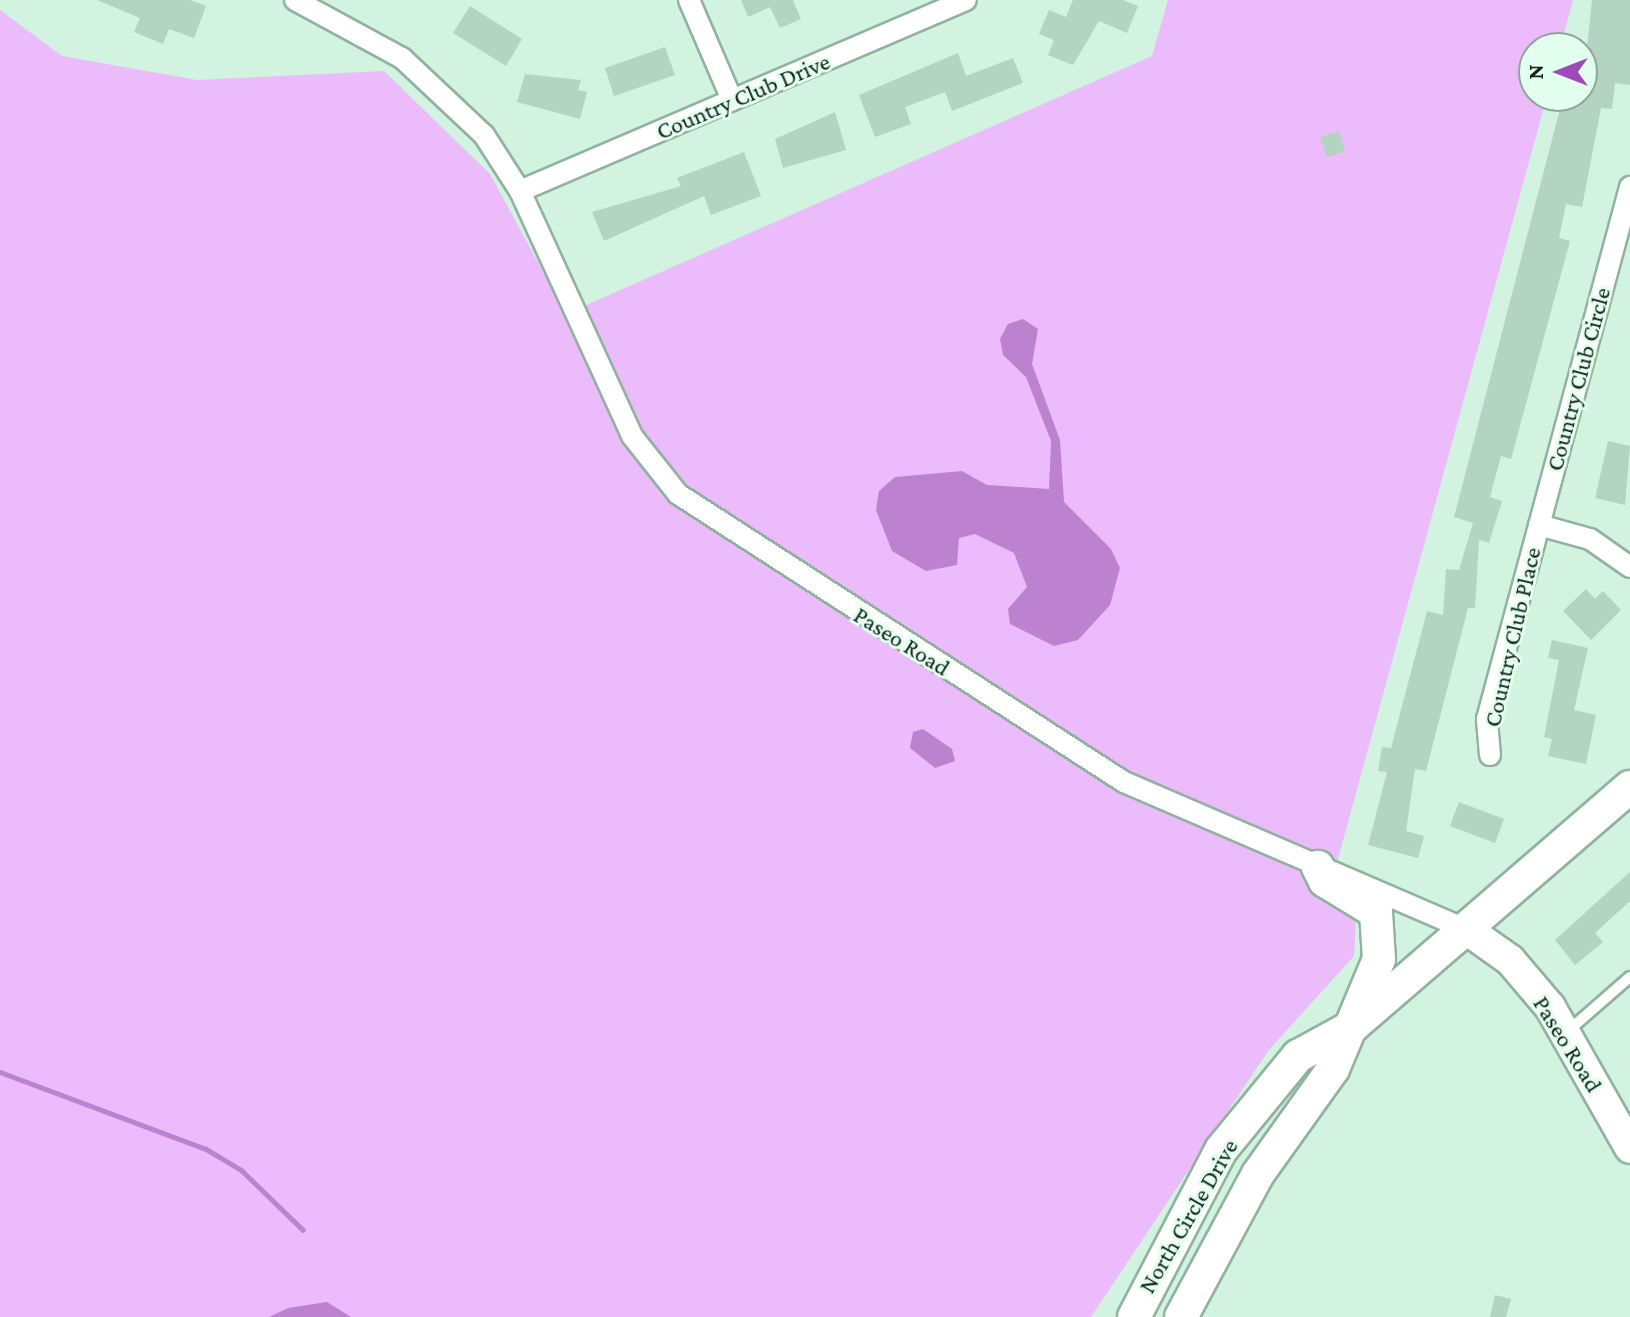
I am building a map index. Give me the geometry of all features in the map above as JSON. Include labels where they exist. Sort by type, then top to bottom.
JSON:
[{"type":"main road","name":"North Circle Drive","points":[[1134,1317],[1221,1150],[1298,1056],[1353,1026],[1630,787]]},
{"type":"main road","points":[[1318,867],[1325,881],[1367,901],[1381,926],[1379,959],[1353,1026]]},
{"type":"main road","name":"North Circle Drive","points":[[1181,1317],[1219,1237],[1333,1069],[1353,1026]]},
{"type":"street","name":"Paseo Road","points":[[295,0],[427,76],[484,135],[520,191],[623,419],[678,494],[1124,782],[1466,929],[1510,960],[1565,1033],[1628,1137]]},
{"type":"street","points":[[689,0],[732,100]]},
{"type":"street","name":"Country Club Drive","points":[[520,191],[966,0]]},
{"type":"street","name":"Country Club Circle","points":[[1539,525],[1630,187]]},
{"type":"street","name":"Country Club Place","points":[[1490,755],[1487,719],[1539,525],[1590,539],[1630,567]]},
{"type":"lane","points":[[1565,1033],[1630,977]]},
{"type":"shaded area","points":[[1168,0],[1573,0],[1564,32],[1518,32],[1518,112],[1543,112],[1330,888],[1357,902],[1354,956],[1268,1051],[1091,1317],[0,1317],[0,10],[62,56],[197,80],[384,71],[490,174],[566,314],[1152,56]]},
{"type":"shaded area","points":[[1023,319],[1038,329],[1032,364],[1060,440],[1064,502],[1111,549],[1120,568],[1110,605],[1078,640],[1054,646],[1010,624],[1008,609],[1027,587],[1014,553],[975,534],[959,538],[957,565],[926,571],[892,551],[876,510],[879,491],[895,477],[962,471],[987,485],[1049,489],[1051,441],[1026,377],[1003,355],[1000,339],[1008,324]]},
{"type":"shaded area","points":[[923,729],[952,749],[955,761],[935,768],[910,748],[913,732]]},
{"type":"shaded area","points":[[327,1302],[351,1317],[269,1317],[288,1308]]},
{"type":"building","points":[[97,0],[190,0],[206,6],[194,38],[169,29],[163,44],[134,32],[140,18]]},
{"type":"building","points":[[741,0],[793,0],[801,19],[780,28],[770,7],[748,17]]},
{"type":"building","points":[[1073,0],[1123,0],[1138,6],[1127,33],[1099,21],[1073,65],[1048,55],[1054,40],[1039,34],[1049,10],[1066,17]]},
{"type":"building","points":[[1592,0],[1630,0],[1630,85],[1615,83],[1612,109],[1601,108],[1582,207],[1566,204],[1559,238],[1570,241],[1511,459],[1501,456],[1490,497],[1502,501],[1489,543],[1479,540],[1475,608],[1468,608],[1426,771],[1415,769],[1406,831],[1424,836],[1418,858],[1368,845],[1387,772],[1378,771],[1382,747],[1391,748],[1427,611],[1443,615],[1446,569],[1459,570],[1473,523],[1454,517],[1559,112],[1598,112],[1598,32],[1589,32]]},
{"type":"building","points":[[470,6],[522,39],[506,66],[453,33]]},
{"type":"building","points":[[665,47],[675,75],[614,96],[605,68]]},
{"type":"building","points":[[958,53],[966,76],[1013,58],[1023,83],[952,111],[945,92],[905,107],[911,124],[875,137],[859,95]]},
{"type":"building","points":[[525,74],[581,80],[578,90],[587,92],[580,119],[517,102]]},
{"type":"building","points":[[835,112],[846,150],[783,168],[775,139]]},
{"type":"building","points":[[1339,131],[1345,151],[1327,157],[1320,137]]},
{"type":"building","points":[[744,152],[761,196],[711,215],[704,196],[604,241],[592,212],[681,186],[677,178]]},
{"type":"building","points":[[1608,441],[1630,446],[1625,505],[1595,498]]},
{"type":"building","points":[[1586,589],[1595,599],[1603,591],[1621,610],[1591,640],[1563,611]]},
{"type":"building","points":[[1552,640],[1588,648],[1574,710],[1596,715],[1586,764],[1548,756],[1552,739],[1544,737],[1559,660],[1548,658]]},
{"type":"building","points":[[1459,802],[1504,819],[1495,843],[1450,826]]},
{"type":"building","points":[[1630,872],[1630,901],[1595,933],[1603,942],[1575,965],[1555,940]]},
{"type":"building","points":[[1495,1295],[1511,1299],[1506,1317],[1490,1317]]},
{"type":"waterway","points":[[0,1072],[206,1149],[241,1170],[303,1230]]}]
